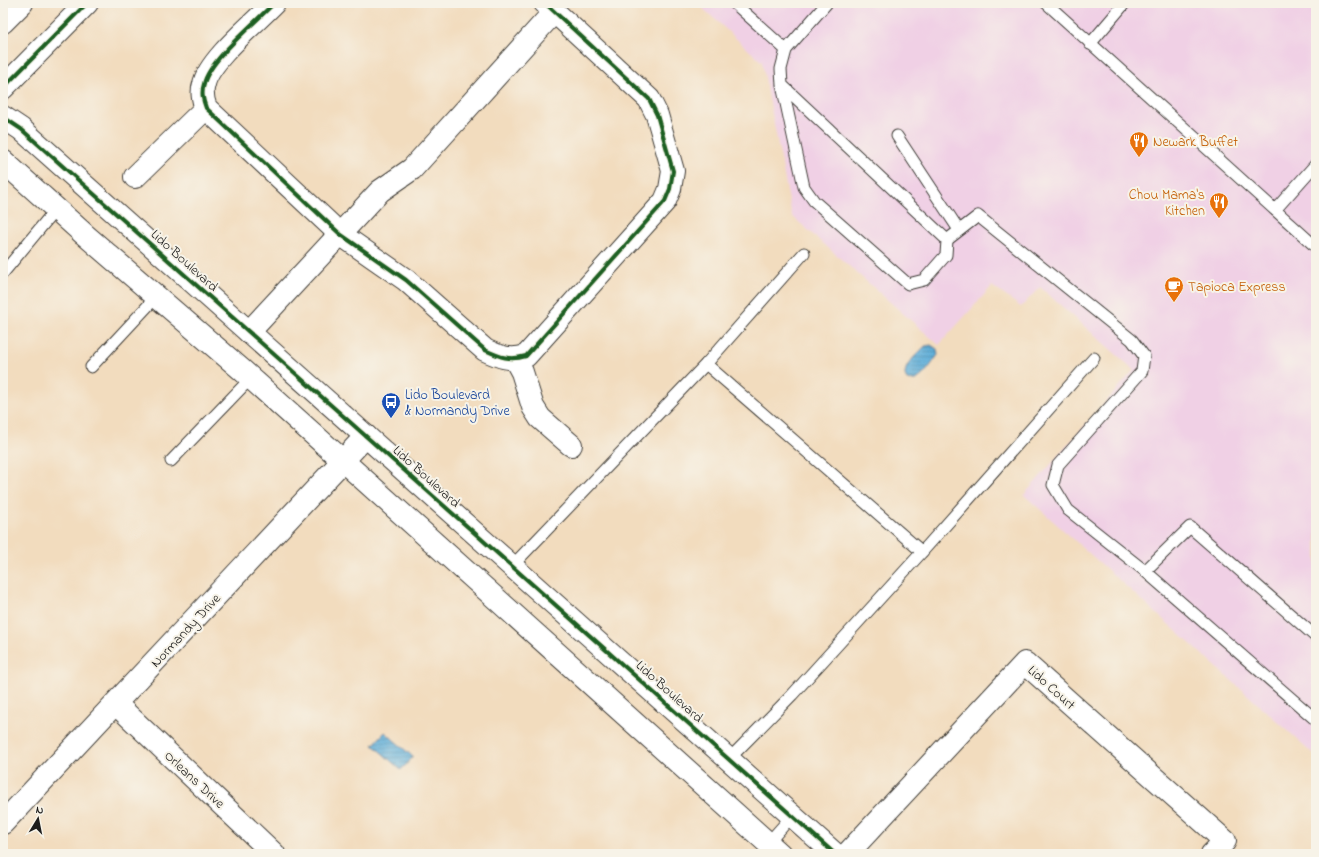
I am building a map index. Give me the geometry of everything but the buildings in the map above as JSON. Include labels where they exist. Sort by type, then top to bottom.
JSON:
[{"type":"street","points":[[3,22],[22,3]]},
{"type":"street","points":[[3,88],[87,3]]},
{"type":"street","points":[[249,332],[340,234],[380,191],[412,169],[550,8],[649,99],[657,115],[673,171],[670,189],[665,201],[526,356],[515,359],[501,357],[485,350],[406,280],[340,234],[206,108],[202,95],[204,84],[211,68],[274,3]]},
{"type":"street","points":[[135,177],[206,108]]},
{"type":"street","name":"Lido Boulevard","points":[[3,117],[21,129],[835,854]]},
{"type":"street","points":[[3,162],[251,378],[774,848]]},
{"type":"street","points":[[515,359],[522,372],[533,407],[540,418],[571,445]]},
{"type":"street","name":"Normandy Drive","points":[[3,823],[366,436]]},
{"type":"street","name":"Lido Court","points":[[847,854],[1025,662],[1224,840],[1212,854]]},
{"type":"street","name":"Orleans Drive","points":[[116,704],[274,854]]},
{"type":"lane","points":[[734,3],[786,50]]},
{"type":"lane","points":[[827,3],[786,50],[781,69],[782,85],[804,187],[814,202],[908,284],[924,280],[946,254],[947,240],[978,216],[1132,340],[1144,356],[1142,371],[1058,465],[1053,485],[1068,510],[1145,571],[1316,720]]},
{"type":"lane","points":[[1046,3],[1316,247]]},
{"type":"lane","points":[[1090,44],[1125,3]]},
{"type":"lane","points":[[782,85],[947,240]]},
{"type":"lane","points":[[897,136],[959,230]]},
{"type":"lane","points":[[1275,210],[1316,164]]},
{"type":"lane","points":[[3,273],[56,209]]},
{"type":"lane","points":[[512,566],[706,364],[804,254]]},
{"type":"lane","points":[[91,367],[157,296]]},
{"type":"lane","points":[[729,759],[792,696],[1094,358]]},
{"type":"lane","points":[[706,364],[922,552]]},
{"type":"lane","points":[[171,461],[251,378]]},
{"type":"lane","points":[[1145,571],[1190,527],[1316,637]]},
{"type":"lane","points":[[774,848],[792,816]]},
{"type":"shaded area","points":[[697,3],[1316,3],[1316,756],[1024,495],[1134,370],[1040,287],[1021,307],[992,286],[939,345],[792,216],[762,62]]},
{"type":"water","points":[[931,345],[937,349],[938,355],[921,377],[912,381],[907,380],[905,371],[907,366],[925,346]]},
{"type":"water","points":[[385,732],[413,757],[401,770],[373,745]]},
{"type":"cycle path","points":[[3,88],[87,3]]},
{"type":"cycle path","points":[[274,3],[234,42],[208,74],[203,87],[203,96],[206,108],[340,234],[406,280],[485,350],[510,358],[526,356],[665,201],[670,189],[673,171],[657,115],[649,99],[545,3]]},
{"type":"cycle path","points":[[3,117],[21,129],[835,854]]},
{"type":"place","name":"Newark Buffet","points":[[1139,158]]},
{"type":"place","name":"Chou Mama's Kitchen","points":[[1219,219]]},
{"type":"place","name":"Tapioca Express","points":[[1174,303]]},
{"type":"place","name":"Lido Boulevard & Normandy Drive","points":[[391,419]]}]
